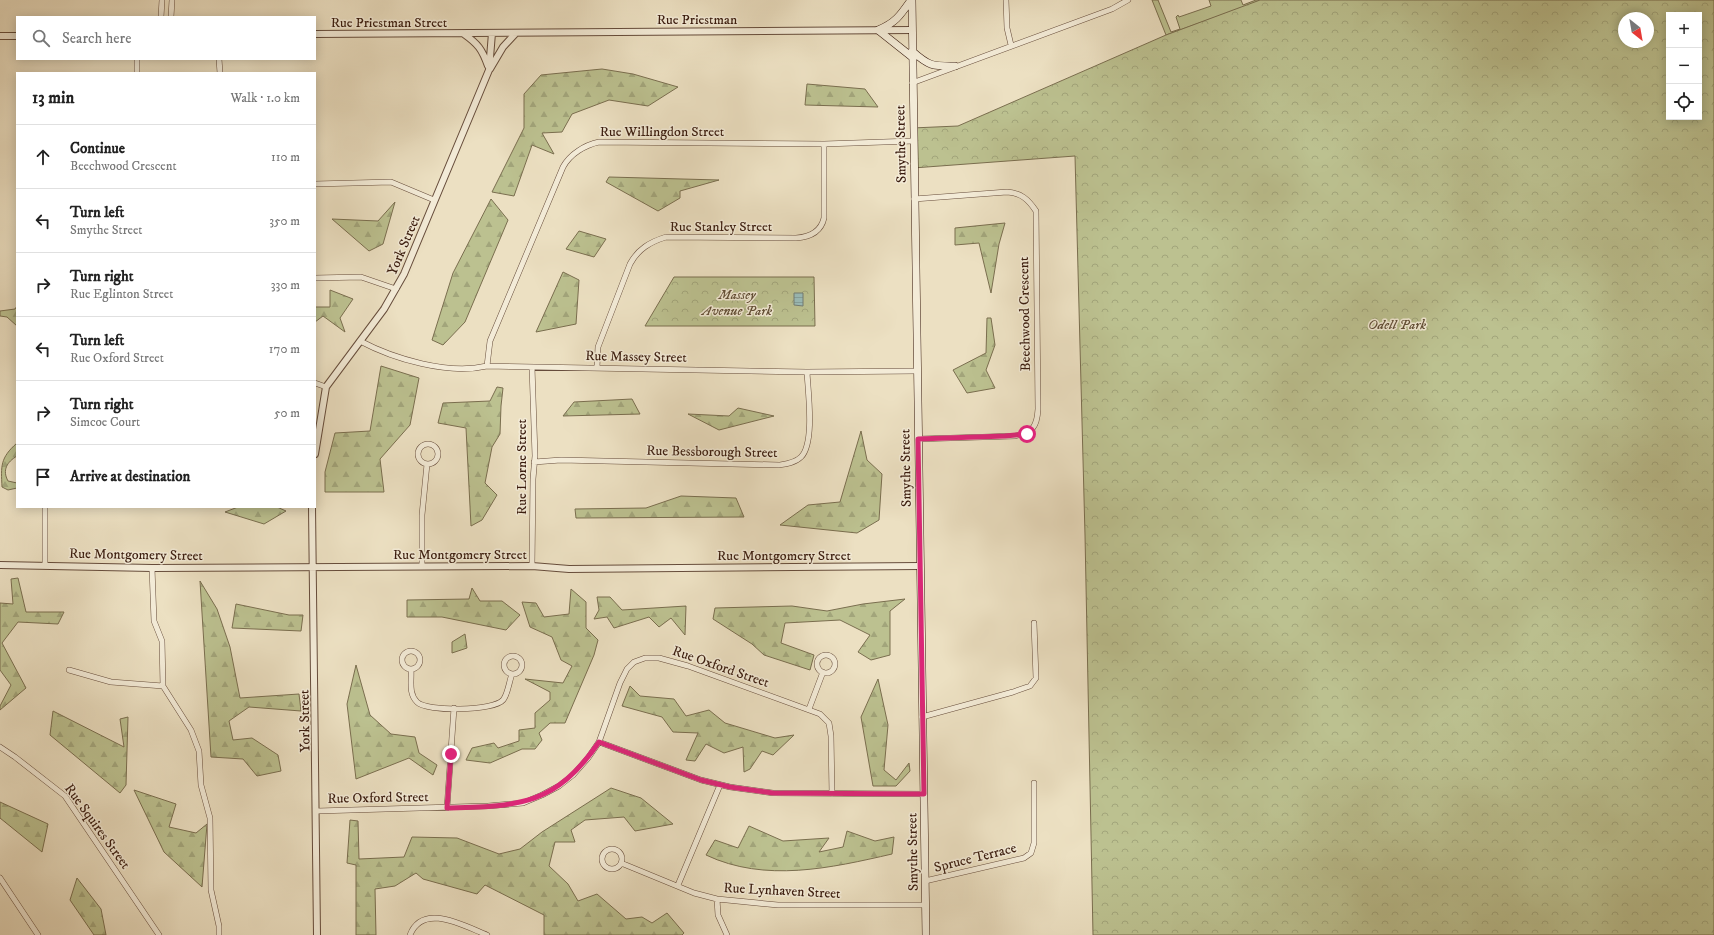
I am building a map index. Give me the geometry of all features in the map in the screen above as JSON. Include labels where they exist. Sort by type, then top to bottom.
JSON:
[{"type":"main road","name":"Smythe Street","points":[[911,0],[926,935]]},
{"type":"main road","points":[[878,30],[892,24],[900,16],[911,0]]},
{"type":"main road","points":[[878,30],[912,54],[931,65],[955,66]]},
{"type":"street","points":[[161,16],[162,0]]},
{"type":"street","points":[[172,0],[172,16]]},
{"type":"street","points":[[1006,0],[1007,28],[1011,45]]},
{"type":"street","points":[[912,83],[1011,45],[1112,9],[1128,0]]},
{"type":"street","name":"Rue Priestman","points":[[492,33],[912,30]]},
{"type":"street","name":"Rue Priestman Street","points":[[316,34],[492,33]]},
{"type":"street","name":"York Street","points":[[316,448],[326,387],[380,315],[396,289],[490,70],[492,33]]},
{"type":"street","points":[[490,70],[503,48],[516,33]]},
{"type":"street","points":[[464,34],[476,43],[483,51],[490,70]]},
{"type":"street","points":[[0,36],[16,36]]},
{"type":"street","points":[[137,60],[137,72]]},
{"type":"street","points":[[219,60],[220,72]]},
{"type":"street","name":"Rue Willingdon Street","points":[[487,366],[490,341],[563,166],[567,160],[588,144],[599,142],[824,144],[913,142]]},
{"type":"street","name":"Rue Stanley Street","points":[[597,367],[598,347],[630,264],[636,253],[647,245],[666,237],[796,238],[812,235],[823,224],[824,218],[824,144]]},
{"type":"street","points":[[316,184],[391,182],[434,200]]},
{"type":"street","name":"Beechwood Crescent","points":[[914,199],[1014,192],[1028,200],[1036,211],[1038,409],[1037,420],[1034,426],[1027,434],[1016,436],[918,439]]},
{"type":"street","points":[[316,278],[366,277],[396,289]]},
{"type":"street","name":"Rue Massey Street","points":[[360,341],[385,354],[412,363],[473,369],[487,366],[807,372],[916,371]]},
{"type":"street","name":"Rue Lorne Street","points":[[532,367],[534,462],[532,485],[532,566]]},
{"type":"street","name":"Rue Bessborough Street","points":[[534,462],[561,460],[778,465],[792,463],[801,458],[806,449],[809,437],[807,372]]},
{"type":"street","points":[[316,382],[326,387]]},
{"type":"street","points":[[422,566],[422,509],[427,464]]},
{"type":"street","points":[[45,508],[45,565]]},
{"type":"street","name":"York Street","points":[[312,508],[317,811],[317,935]]},
{"type":"street","name":"Rue Montgomery Street","points":[[0,565],[152,568],[532,566],[569,569],[920,566]]},
{"type":"street","points":[[152,568],[154,622],[162,641],[163,686],[191,730],[200,751],[201,785],[210,818],[211,890],[219,926],[219,935]]},
{"type":"street","points":[[922,717],[1030,686],[1036,678],[1034,623]]},
{"type":"street","name":"Rue Oxford Street","points":[[317,811],[447,808],[523,803],[542,795],[559,786],[573,775],[599,742],[620,683],[627,669],[634,662],[645,658],[659,658],[688,666],[820,714],[828,722],[830,736],[832,794]]},
{"type":"street","points":[[411,669],[411,691],[416,702],[424,706],[454,708],[486,707],[497,705],[505,696],[512,674]]},
{"type":"street","points":[[69,670],[111,682],[163,686]]},
{"type":"street","points":[[809,709],[823,672]]},
{"type":"street","points":[[447,808],[454,708]]},
{"type":"street","points":[[599,742],[720,785],[773,793],[924,794]]},
{"type":"street","name":"Rue Squires Street","points":[[0,747],[65,796],[159,935]]},
{"type":"street","name":"Spruce Terrace","points":[[925,882],[1024,858],[1030,853],[1034,843],[1034,783]]},
{"type":"street","points":[[678,885],[720,785]]},
{"type":"street","name":"Rue Lynhaven Street","points":[[621,863],[678,885],[694,893],[717,899],[778,905],[926,905]]},
{"type":"street","points":[[0,878],[38,935]]},
{"type":"street","points":[[717,899],[718,915],[727,935]]},
{"type":"street","points":[[410,935],[418,922],[426,918],[439,917],[487,935]]},
{"type":"green space","points":[[1152,0],[1158,0],[1171,32],[1180,29],[1176,17],[1178,15],[1179,17],[1211,6],[1209,0],[1241,0],[1243,5],[1256,0],[1263,0],[1166,35]]},
{"type":"green space","name":"Odell Park","points":[[1260,0],[1714,0],[1714,935],[1093,935],[1085,535],[1075,156],[913,168],[912,128],[958,126],[1166,35]]},
{"type":"green space","points":[[602,69],[633,74],[678,87],[648,106],[609,100],[572,114],[562,132],[542,133],[554,154],[532,145],[514,196],[492,192],[524,128],[524,94],[541,75]]},
{"type":"green space","points":[[807,84],[865,89],[878,107],[805,105]]},
{"type":"green space","points":[[609,177],[719,180],[680,191],[680,198],[658,211],[606,182]]},
{"type":"green space","points":[[491,199],[508,220],[465,322],[443,345],[432,340],[453,273]]},
{"type":"green space","points":[[395,202],[383,244],[369,251],[332,219],[378,221]]},
{"type":"green space","points":[[1005,223],[999,244],[991,293],[979,243],[955,245],[955,228]]},
{"type":"green space","points":[[579,231],[606,239],[594,257],[566,249]]},
{"type":"green space","points":[[563,272],[579,280],[576,324],[536,332]]},
{"type":"green space","name":"Massey Avenue Park","points":[[674,277],[814,277],[815,326],[645,326]]},
{"type":"green space","points":[[330,290],[353,299],[340,318],[345,332],[323,316],[316,321],[316,307],[330,307]]},
{"type":"green space","points":[[16,308],[16,325],[7,317],[0,316],[0,311],[15,309]]},
{"type":"green space","points":[[987,318],[991,318],[995,345],[986,370],[995,388],[967,393],[953,370],[986,353]]},
{"type":"green space","points":[[381,366],[419,378],[410,425],[380,459],[384,492],[325,492],[325,472],[335,433],[370,431]]},
{"type":"green space","points":[[497,387],[503,388],[500,434],[492,447],[485,483],[497,495],[482,520],[471,526],[466,428],[438,423],[443,403],[490,401]]},
{"type":"green space","points":[[632,399],[640,414],[563,416],[574,402]]},
{"type":"green space","points":[[738,408],[774,416],[719,430],[688,414],[729,416]]},
{"type":"green space","points":[[861,431],[867,460],[882,474],[879,520],[857,533],[780,525],[808,505],[840,502]]},
{"type":"green space","points":[[16,444],[16,457],[8,464],[5,473],[8,481],[16,483],[16,488],[8,490],[2,487],[2,468],[7,453]]},
{"type":"green space","points":[[681,496],[736,498],[744,517],[576,518],[575,509],[646,508]]},
{"type":"green space","points":[[235,508],[279,508],[286,511],[264,524],[225,512]]},
{"type":"green space","points":[[18,578],[26,612],[64,612],[58,624],[18,622],[2,643],[26,688],[0,710],[0,706],[11,685],[0,670],[0,603],[13,604],[11,579]]},
{"type":"green space","points":[[200,581],[217,609],[230,647],[240,698],[299,694],[301,711],[249,707],[229,721],[233,740],[252,738],[278,755],[281,771],[257,776],[243,759],[211,757]]},
{"type":"green space","points":[[472,588],[480,601],[502,601],[520,615],[506,630],[442,617],[407,617],[407,600],[469,599]]},
{"type":"green space","points":[[571,589],[586,602],[586,628],[598,640],[594,655],[565,723],[550,723],[539,733],[542,740],[535,749],[522,749],[490,763],[466,760],[472,748],[494,743],[498,748],[519,741],[519,730],[535,728],[535,713],[550,700],[550,692],[525,679],[563,683],[572,666],[561,660],[552,637],[530,627],[522,602],[536,603],[544,617],[569,614]]},
{"type":"green space","points":[[597,597],[610,597],[622,610],[686,606],[685,635],[671,618],[659,627],[649,617],[614,628],[607,617],[594,619],[599,610]]},
{"type":"green space","points":[[905,599],[890,611],[890,655],[871,660],[858,652],[870,635],[840,620],[785,623],[781,643],[814,655],[810,670],[764,655],[752,644],[713,619],[715,608],[792,606],[827,611],[863,604]]},
{"type":"green space","points":[[236,604],[289,615],[303,615],[301,631],[232,628]]},
{"type":"green space","points":[[465,634],[467,648],[452,653],[452,642]]},
{"type":"green space","points":[[356,665],[370,715],[391,734],[415,737],[419,753],[437,765],[433,775],[409,758],[356,779],[347,704]]},
{"type":"green space","points":[[878,679],[888,725],[884,770],[896,780],[909,763],[910,771],[896,786],[873,786],[861,717]]},
{"type":"green space","points":[[630,686],[640,696],[674,699],[686,716],[709,710],[725,723],[775,738],[794,735],[773,755],[762,751],[750,769],[744,772],[743,747],[724,753],[706,744],[695,761],[686,760],[698,733],[673,732],[662,717],[622,706]]},
{"type":"green space","points":[[53,711],[124,747],[120,719],[128,717],[126,785],[120,793],[50,735]]},
{"type":"green space","points":[[611,788],[641,798],[673,824],[635,831],[624,817],[585,820],[571,830],[575,842],[555,842],[549,866],[568,884],[578,901],[597,894],[626,919],[642,917],[652,923],[667,913],[684,933],[682,935],[544,935],[544,915],[485,885],[477,894],[423,879],[416,873],[395,886],[375,889],[376,935],[356,935],[356,865],[347,863],[350,820],[358,821],[359,859],[404,857],[412,837],[457,838],[499,854],[520,849],[542,832]]},
{"type":"green space","points":[[134,790],[176,804],[169,827],[196,833],[207,824],[202,887],[164,852]]},
{"type":"green space","points":[[0,802],[48,824],[42,852],[0,818]]},
{"type":"green space","points":[[749,826],[783,841],[829,838],[819,852],[843,847],[847,831],[875,841],[894,837],[892,854],[822,868],[775,871],[751,869],[728,864],[706,855],[715,840],[738,848]]},
{"type":"green space","points":[[77,878],[101,909],[106,935],[94,935],[70,900]]},
{"type":"water","points":[[794,293],[803,293],[803,306],[794,305]]},
{"type":"route","points":[[451,754],[450,787],[447,808],[523,803],[542,795],[559,786],[573,775],[588,758],[599,742],[701,780],[730,787],[746,788],[773,793],[924,794],[918,439],[1016,436],[1027,434]]}]
